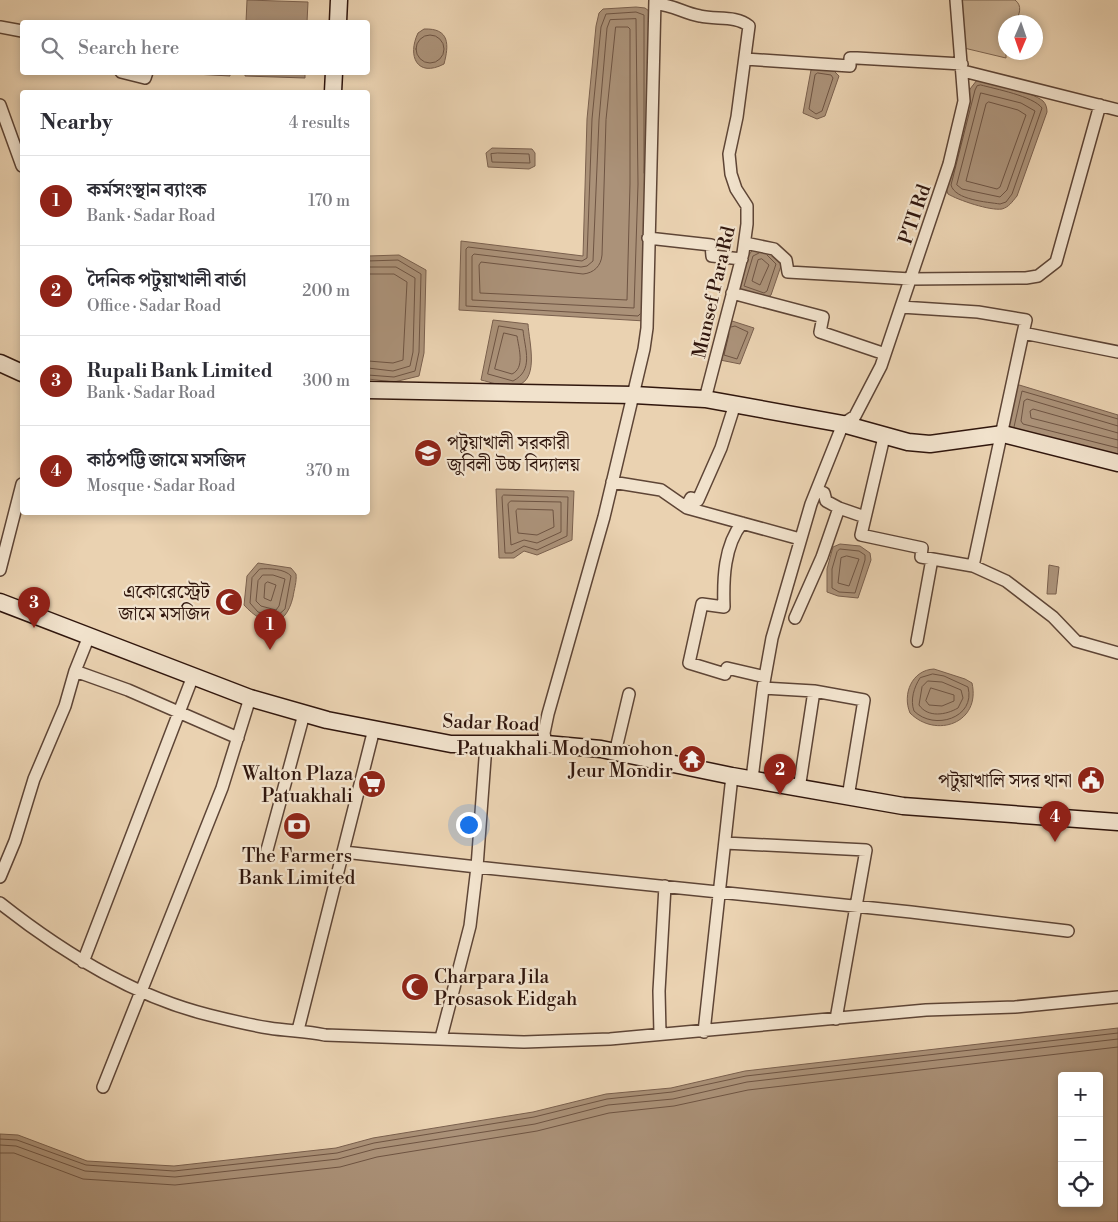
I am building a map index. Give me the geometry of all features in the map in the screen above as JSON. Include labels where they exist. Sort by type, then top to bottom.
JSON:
[{"type":"street","points":[[338,20],[339,0]]},
{"type":"street","name":"PTI Rd","points":[[843,424],[855,416],[863,403],[885,354],[949,164],[964,101],[963,68],[956,0]]},
{"type":"street","points":[[546,744],[544,734],[548,714],[566,657],[612,482],[634,395],[646,328],[655,2]]},
{"type":"street","name":"Munsef Para Rd","points":[[655,2],[674,5],[681,10],[701,17],[743,21],[749,26],[730,154],[731,174],[736,190],[747,206],[745,243],[705,399]]},
{"type":"street","points":[[0,27],[20,31]]},
{"type":"street","points":[[745,59],[850,66],[850,58],[857,58],[963,68],[1118,110]]},
{"type":"street","points":[[133,75],[145,78],[146,75]]},
{"type":"street","points":[[333,90],[334,75]]},
{"type":"street","points":[[0,105],[20,160]]},
{"type":"street","points":[[745,243],[774,249],[786,260],[788,272],[910,279],[1026,278],[1038,276],[1056,262],[1100,105]]},
{"type":"street","points":[[648,238],[711,245],[712,256],[742,259]]},
{"type":"street","points":[[732,293],[823,316],[820,332],[885,354]]},
{"type":"street","points":[[901,307],[978,312],[1026,320],[1003,434],[973,566]]},
{"type":"street","points":[[1023,334],[1118,352]]},
{"type":"street","points":[[0,363],[20,372]]},
{"type":"street","points":[[370,390],[634,395],[705,399],[843,424],[884,437],[930,444],[1003,434],[1118,463]]},
{"type":"street","points":[[686,507],[691,498],[698,500],[721,448],[735,404]]},
{"type":"street","points":[[752,779],[764,682],[772,638],[800,539],[843,424]]},
{"type":"street","points":[[884,437],[861,535],[922,548],[920,557],[973,566],[1006,581],[1053,617],[1076,641],[1118,653]]},
{"type":"street","points":[[612,482],[661,490],[686,507],[800,539]]},
{"type":"street","points":[[817,490],[824,493],[826,500],[840,508],[865,517]]},
{"type":"street","points":[[0,570],[20,492]]},
{"type":"street","points":[[795,618],[822,557],[840,508]]},
{"type":"street","points":[[742,523],[732,543],[724,574],[724,607],[702,604],[689,663],[725,674],[726,668],[764,682],[864,700],[848,797]]},
{"type":"street","points":[[917,640],[932,559]]},
{"type":"street","name":"Sadar Road","points":[[0,602],[250,698],[304,714],[374,730],[451,744],[546,744],[601,749],[799,789],[903,806],[986,814],[1118,822]]},
{"type":"street","points":[[0,877],[15,841],[34,779],[90,636]]},
{"type":"street","points":[[75,671],[178,711],[238,738]]},
{"type":"street","points":[[83,962],[162,759],[192,676]]},
{"type":"street","points":[[799,789],[814,691]]},
{"type":"street","points":[[615,753],[629,694]]},
{"type":"street","points":[[103,1087],[222,788],[250,698]]},
{"type":"street","points":[[267,850],[304,714]]},
{"type":"street","points":[[298,1030],[374,730]]},
{"type":"street","points":[[441,1038],[470,926],[478,867],[486,745]]},
{"type":"street","points":[[704,1032],[732,776]]},
{"type":"street","points":[[725,843],[866,850],[836,1019]]},
{"type":"street","points":[[344,852],[856,906],[1068,931]]},
{"type":"street","points":[[660,1034],[659,991],[665,886]]},
{"type":"street","points":[[0,903],[29,926],[83,962],[140,990],[207,1014],[270,1028],[298,1030],[325,1035],[524,1042],[610,1039],[704,1032],[926,1010],[1015,1007],[1118,997]]},
{"type":"shaded area","points":[[959,0],[1015,0],[1017,2],[1020,10],[1018,15],[998,15],[998,56],[964,48]]},
{"type":"water","points":[[247,0],[308,2],[307,20],[246,20]]},
{"type":"water","points":[[645,8],[649,11],[649,184],[645,321],[459,310],[461,241],[583,256],[587,119],[596,26],[599,13],[603,9]]},
{"type":"water","points":[[424,29],[439,31],[446,39],[447,50],[444,64],[435,68],[421,66],[414,57],[418,33]]},
{"type":"water","points":[[815,68],[834,71],[839,76],[825,116],[817,119],[803,113],[811,70]]},
{"type":"water","points":[[305,75],[305,78],[245,76]]},
{"type":"water","points":[[977,80],[1030,94],[1043,101],[1047,108],[1017,196],[1009,206],[1002,209],[982,207],[959,199],[948,194],[945,185],[970,89]]},
{"type":"water","points":[[492,148],[532,149],[535,153],[535,166],[529,169],[488,167],[486,153]]},
{"type":"water","points":[[753,249],[767,249],[782,263],[771,295],[767,298],[738,291],[747,258]]},
{"type":"water","points":[[399,255],[426,270],[424,353],[419,376],[394,382],[370,379],[370,256]]},
{"type":"water","points":[[493,320],[528,324],[531,361],[527,378],[522,384],[505,386],[481,380]]},
{"type":"water","points":[[729,320],[754,328],[740,364],[720,360]]},
{"type":"water","points":[[1016,384],[1118,415],[1118,460],[1007,432]]},
{"type":"water","points":[[496,489],[574,491],[572,540],[537,555],[524,551],[514,558],[499,558]]},
{"type":"water","points":[[840,544],[860,546],[870,553],[871,560],[858,598],[838,596],[827,592],[827,569],[833,547]]},
{"type":"water","points":[[258,563],[291,568],[296,574],[293,597],[289,608],[285,615],[273,622],[259,618],[244,605],[247,576]]},
{"type":"water","points":[[1049,565],[1059,567],[1056,594],[1047,594]]},
{"type":"water","points":[[934,669],[972,683],[973,697],[970,708],[963,717],[954,723],[932,725],[920,721],[910,713],[907,698],[911,684],[915,678],[926,670]]},
{"type":"water","points":[[1118,1028],[1118,1222],[0,1222],[0,1134],[18,1135],[87,1161],[174,1166],[336,1148],[373,1138],[533,1112],[606,1094],[671,1088],[745,1071]]},
{"type":"place","name":"পটুয়াখালী সরকারী জুবিলী উচ্চ বিদ্যালয়","points":[[428,453]]},
{"type":"place","name":"একোরেস্ট্রেট জামে মসজিদ","points":[[229,602]]},
{"type":"place","name":"Rupali Bank Limited","points":[[34,628]]},
{"type":"place","name":"কর্মসংস্থান ব্যাংক","points":[[270,650]]},
{"type":"place","name":"Patuakhali Modonmohon Jeur Mondir","points":[[692,759]]},
{"type":"place","name":"পটুয়াখালি সদর থানা","points":[[1091,780]]},
{"type":"place","name":"Walton Plaza Patuakhali","points":[[372,784]]},
{"type":"place","name":"দৈনিক পটুয়াখালী বার্তা","points":[[780,795]]},
{"type":"place","name":"The Farmers Bank Limited","points":[[297,826]]},
{"type":"place","name":"কাঠপট্টি জামে মসজিদ","points":[[1055,842]]},
{"type":"place","name":"Charpara Jila Prosasok Eidgah","points":[[415,987]]}]
